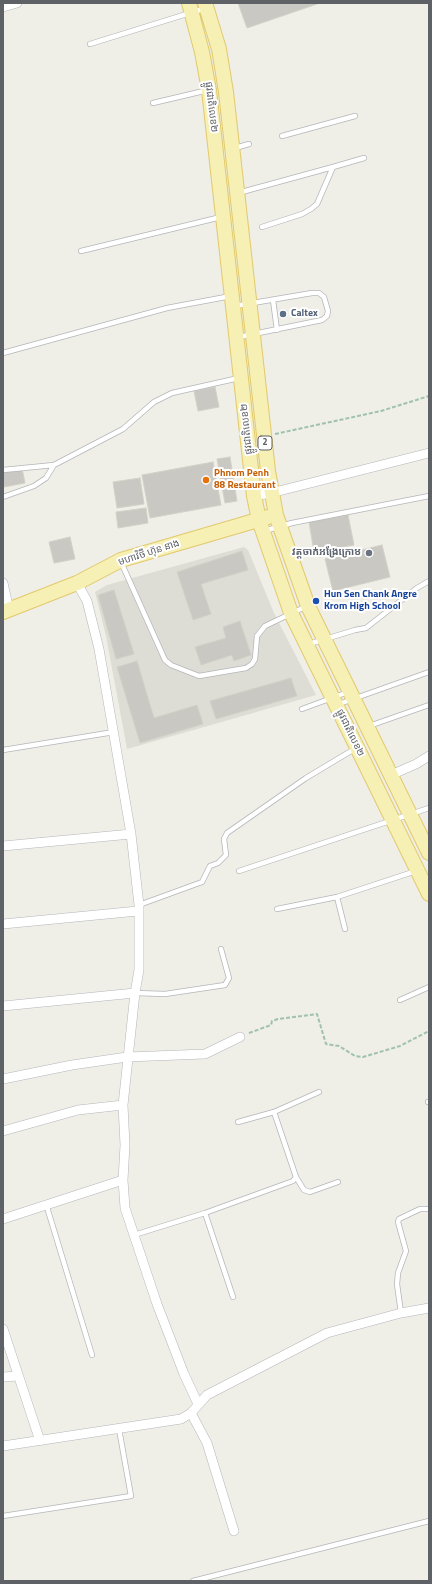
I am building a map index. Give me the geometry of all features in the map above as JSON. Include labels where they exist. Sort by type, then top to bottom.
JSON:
[{"type":"main road","name":"ផ្លូវជាតិលេខ២","points":[[206,5],[218,49],[233,148],[271,493],[278,520],[308,606],[429,853]]},
{"type":"main road","name":"ផ្លូវជាតិលេខ២","points":[[190,8],[202,52],[209,90],[254,496],[261,526],[292,613],[334,702],[429,894]]},
{"type":"main road","name":"មហាវិថី ហ៊ុន នាង","points":[[6,611],[77,583],[121,560],[261,526],[278,520]]},
{"type":"street","points":[[3,7],[17,3]]},
{"type":"street","points":[[254,496],[429,453]]},
{"type":"street","points":[[3,583],[6,611]]},
{"type":"street","points":[[77,583],[87,601],[99,648],[131,834],[139,908],[139,970],[127,1057],[123,1105],[125,1145],[123,1180],[126,1208],[134,1235],[181,1367],[198,1404]]},
{"type":"street","points":[[391,775],[416,764],[429,756]]},
{"type":"street","points":[[3,846],[131,834]]},
{"type":"street","points":[[3,924],[139,908]]},
{"type":"street","points":[[3,1006],[135,993]]},
{"type":"street","points":[[3,1079],[72,1065],[127,1057],[205,1054],[240,1037]]},
{"type":"street","points":[[3,1131],[78,1110],[123,1105]]},
{"type":"street","points":[[3,1219],[123,1180]]},
{"type":"street","points":[[3,1446],[120,1429],[180,1418],[192,1413],[207,1395],[327,1332],[402,1313],[429,1308]]},
{"type":"street","points":[[3,1329],[40,1441]]},
{"type":"street","points":[[3,1377],[18,1376]]},
{"type":"street","points":[[192,1413],[207,1443],[234,1531]]},
{"type":"lane","points":[[90,44],[190,8],[206,5]]},
{"type":"lane","points":[[153,103],[209,90]]},
{"type":"lane","points":[[282,136],[355,116]]},
{"type":"lane","points":[[233,148],[249,144]]},
{"type":"lane","points":[[237,193],[364,158]]},
{"type":"lane","points":[[262,227],[302,214],[317,204],[333,167]]},
{"type":"lane","points":[[81,251],[223,216]]},
{"type":"lane","points":[[3,354],[167,308],[233,301],[250,304],[319,293],[324,297],[328,311],[327,316],[322,320],[253,336],[237,337]]},
{"type":"lane","points":[[273,300],[277,330]]},
{"type":"lane","points":[[3,470],[54,465],[123,429],[154,402],[172,393],[241,378]]},
{"type":"lane","points":[[3,497],[34,486],[46,478],[54,465]]},
{"type":"lane","points":[[278,520],[429,496]]},
{"type":"lane","points":[[121,560],[165,660],[171,665],[199,676],[246,668],[252,664],[255,659],[257,636],[265,626],[308,606]]},
{"type":"lane","points":[[307,645],[366,628],[417,588],[429,581]]},
{"type":"lane","points":[[302,708],[334,702],[351,695],[429,672]]},
{"type":"lane","points":[[334,702],[351,695]]},
{"type":"lane","points":[[367,726],[429,706]]},
{"type":"lane","points":[[3,750],[114,732]]},
{"type":"lane","points":[[139,908],[202,882],[210,866],[218,863],[226,855],[224,839],[227,832],[306,778],[357,747]]},
{"type":"lane","points":[[239,871],[429,808]]},
{"type":"lane","points":[[277,909],[337,897],[418,870]]},
{"type":"lane","points":[[337,897],[345,928]]},
{"type":"lane","points":[[135,993],[165,994],[225,985],[229,978],[221,949]]},
{"type":"lane","points":[[400,1000],[429,987]]},
{"type":"lane","points":[[238,1122],[274,1112],[319,1092]]},
{"type":"lane","points":[[274,1112],[296,1177],[304,1190],[310,1192],[338,1182]]},
{"type":"lane","points":[[134,1235],[205,1213],[293,1181],[296,1177]]},
{"type":"lane","points":[[46,1204],[92,1355]]},
{"type":"lane","points":[[402,1313],[397,1284],[398,1273],[406,1251],[399,1219],[420,1209],[429,1209]]},
{"type":"lane","points":[[205,1213],[233,1297]]},
{"type":"lane","points":[[3,1516],[131,1496],[120,1429]]},
{"type":"lane","points":[[193,1581],[429,1521]]},
{"type":"path","points":[[264,435],[374,413],[429,396]]},
{"type":"path","points":[[240,1037],[271,1025],[272,1021],[278,1019],[317,1014],[326,1044],[339,1046],[354,1056],[363,1057],[400,1046],[429,1031]]},
{"type":"shaded area","points":[[244,547],[248,550],[274,613],[316,695],[127,749],[106,636],[95,592],[107,585]]},
{"type":"building","points":[[238,3],[320,3],[247,28]]},
{"type":"building","points":[[215,387],[219,407],[198,411],[194,391]]},
{"type":"building","points":[[230,457],[237,501],[225,503],[217,459]]},
{"type":"building","points":[[213,462],[221,505],[150,518],[142,475]]},
{"type":"building","points":[[22,468],[25,483],[4,487],[3,472]]},
{"type":"building","points":[[140,478],[144,504],[117,508],[113,482]]},
{"type":"building","points":[[146,508],[148,523],[118,528],[116,512]]},
{"type":"building","points":[[348,515],[354,545],[314,552],[309,522]]},
{"type":"building","points":[[70,537],[75,559],[54,563],[49,542]]},
{"type":"building","points":[[382,545],[390,577],[333,591],[325,559]]},
{"type":"building","points":[[242,551],[248,570],[201,584],[211,614],[193,620],[177,572]]},
{"type":"building","points":[[114,590],[134,654],[116,659],[98,595]]},
{"type":"building","points":[[240,621],[251,655],[234,661],[232,655],[201,665],[195,647],[226,638],[223,627]]},
{"type":"building","points":[[137,661],[154,718],[197,705],[203,724],[140,743],[117,667]]},
{"type":"building","points":[[291,678],[297,696],[216,719],[210,701]]},
{"type":"place","name":"Caltex","points":[[283,314]]},
{"type":"place","name":"Phnom Penh 88 Restaurant","points":[[206,480]]},
{"type":"place","name":"វត្តចាក់អង្រែក្រោម","points":[[369,553]]},
{"type":"place","name":"Hun Sen Chank Angre Krom High School","points":[[316,601]]}]
